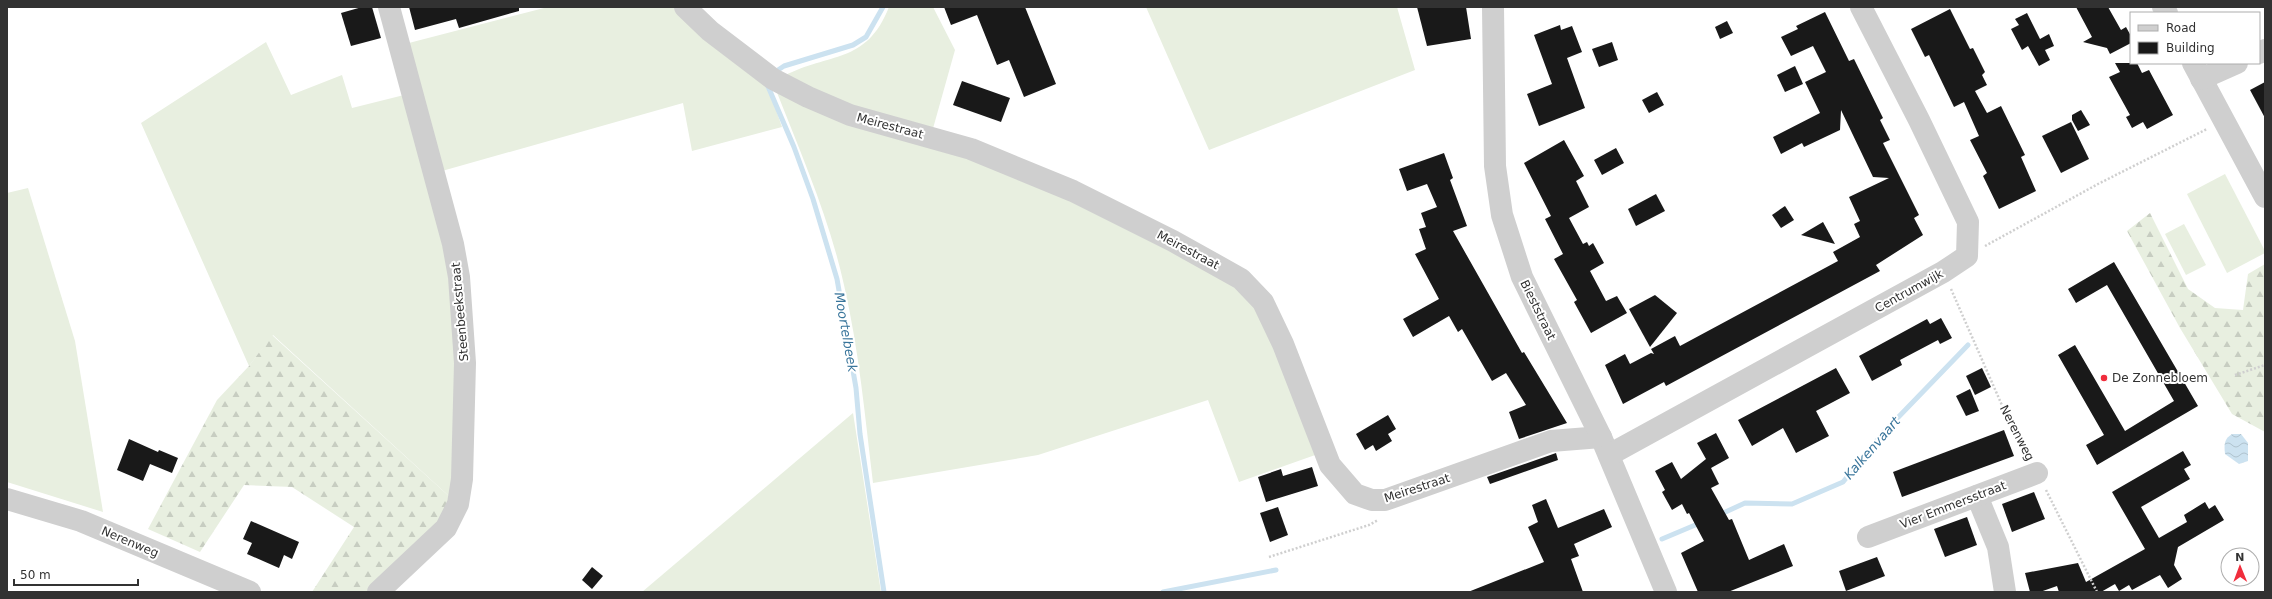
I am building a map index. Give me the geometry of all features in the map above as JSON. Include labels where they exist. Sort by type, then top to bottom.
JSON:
[{"type":"street","name":"Steenbeekstraat","points":[[378,592],[446,528],[458,504],[462,479],[465,363],[459,277],[453,244],[389,7]]},
{"type":"street","name":"Meirestraat","points":[[685,7],[710,31],[773,79],[808,97],[850,115],[971,149],[1073,191],[1173,241],[1241,279],[1263,302],[1283,344],[1330,465],[1355,494],[1372,500],[1385,500],[1551,441],[1605,446]]},
{"type":"street","name":"Bieststraat","points":[[1493,7],[1495,166],[1502,215],[1522,277],[1605,446],[1666,592]]},
{"type":"street","points":[[1861,7],[1920,120],[1968,222],[1967,256]]},
{"type":"street","points":[[2232,64],[2197,71],[2265,197]]},
{"type":"street","name":"Centrumwijk","points":[[1605,446],[1943,272],[1967,256]]},
{"type":"street","name":"Vier Emmersstraat","points":[[1868,537],[2037,473]]},
{"type":"street","points":[[1978,496],[1998,547],[2005,592]]},
{"type":"street","name":"Nerenweg","points":[[7,499],[81,521],[250,592]]},
{"type":"path","points":[[1967,256],[2098,184],[2224,121]]},
{"type":"path","name":"Nerenweg","points":[[1943,272],[2001,403],[2097,592]]},
{"type":"path","points":[[2235,375],[2265,365]]},
{"type":"path","points":[[1269,557],[1369,525],[1381,518],[1385,510],[1385,500]]},
{"type":"green space","points":[[548,7],[674,7],[768,87],[782,127],[692,151],[683,103],[442,171],[405,44]]},
{"type":"green space","points":[[889,7],[933,7],[955,50],[932,132],[871,114],[784,76],[858,48],[869,39],[880,26]]},
{"type":"green space","points":[[1146,7],[1397,7],[1415,70],[1209,150]]},
{"type":"green space","points":[[266,42],[291,95],[342,75],[352,108],[404,95],[448,254],[457,368],[451,498],[273,335],[249,366],[141,123]]},
{"type":"green space","points":[[776,90],[1003,166],[1229,280],[1258,307],[1318,454],[1239,482],[1208,400],[1038,455],[873,483],[858,359],[838,260],[814,186]]},
{"type":"green space","points":[[2225,174],[2265,251],[2265,253],[2227,273],[2187,194]]},
{"type":"green space","points":[[28,188],[75,341],[103,512],[7,482],[7,193]]},
{"type":"green space","points":[[2150,213],[2188,289],[2215,308],[2243,310],[2248,274],[2265,264],[2265,432],[2232,414],[2180,328],[2127,231]]},
{"type":"green space","points":[[2184,224],[2206,265],[2186,275],[2165,234]]},
{"type":"green space","points":[[272,335],[451,498],[437,524],[368,592],[312,592],[354,527],[292,487],[244,485],[200,552],[148,529],[217,400],[249,366]]},
{"type":"green space","points":[[853,413],[881,592],[642,592]]},
{"type":"water","points":[[2232,434],[2241,434],[2248,443],[2248,461],[2239,464],[2225,454],[2225,442]]},
{"type":"building","points":[[362,7],[372,7],[381,38],[351,46],[341,13]]},
{"type":"building","points":[[409,7],[519,7],[519,11],[459,28],[456,19],[415,30]]},
{"type":"building","points":[[944,7],[1025,7],[1056,84],[1024,97],[1009,60],[997,65],[977,15],[951,25]]},
{"type":"building","points":[[1417,7],[1466,7],[1471,39],[1427,46]]},
{"type":"building","points":[[2076,7],[2108,7],[2121,30],[2126,27],[2130,34],[2130,44],[2110,54],[2107,48],[2083,42],[2092,37]]},
{"type":"building","points":[[1950,9],[1970,49],[1973,48],[1985,72],[1982,75],[1987,85],[1975,91],[1987,113],[2001,106],[2025,155],[2021,157],[2036,191],[1999,209],[1983,176],[1987,173],[1970,140],[1979,136],[1964,102],[1954,107],[1929,55],[1925,57],[1911,29]]},
{"type":"building","points":[[1825,12],[1849,61],[1854,59],[1883,118],[1880,120],[1890,140],[1883,143],[1919,215],[1914,218],[1923,235],[1876,265],[1880,271],[1666,386],[1664,382],[1623,404],[1605,365],[1625,354],[1630,364],[1651,353],[1654,354],[1651,349],[1675,336],[1680,346],[1838,261],[1833,252],[1860,237],[1854,224],[1860,221],[1849,197],[1889,178],[1873,177],[1841,110],[1840,130],[1804,147],[1802,143],[1781,154],[1773,137],[1820,113],[1805,82],[1826,72],[1813,46],[1791,56],[1781,37],[1798,29],[1796,26]]},
{"type":"building","points":[[2027,13],[2040,39],[2049,34],[2054,46],[2045,50],[2050,60],[2039,66],[2028,46],[2022,50],[2011,29],[2019,25],[2015,19]]},
{"type":"building","points":[[1727,21],[1733,33],[1720,39],[1715,27]]},
{"type":"building","points":[[1560,25],[1561,30],[1572,26],[1582,52],[1567,58],[1585,108],[1539,126],[1527,94],[1552,84],[1534,35]]},
{"type":"building","points":[[1612,42],[1618,60],[1599,67],[1592,49]]},
{"type":"building","points":[[2115,63],[2138,64],[2142,73],[2149,70],[2173,115],[2147,129],[2143,122],[2132,128],[2126,117],[2130,115],[2109,77],[2120,72]]},
{"type":"building","points":[[1795,66],[1803,84],[1785,92],[1777,75]]},
{"type":"building","points":[[962,81],[1010,98],[1001,122],[953,105]]},
{"type":"building","points":[[2265,82],[2265,118],[2250,90]]},
{"type":"building","points":[[1657,92],[1664,105],[1649,113],[1642,100]]},
{"type":"building","points":[[2081,110],[2090,125],[2078,131],[2072,120],[2072,115]]},
{"type":"building","points":[[2071,122],[2089,159],[2061,173],[2042,136]]},
{"type":"building","points":[[1564,140],[1584,176],[1576,181],[1589,207],[1569,218],[1583,244],[1587,242],[1589,246],[1593,243],[1604,263],[1590,271],[1606,301],[1617,296],[1627,313],[1591,333],[1574,302],[1577,300],[1554,259],[1563,254],[1545,219],[1551,216],[1524,163]]},
{"type":"building","points":[[1616,148],[1624,163],[1602,175],[1594,160]]},
{"type":"building","points":[[1444,153],[1453,178],[1450,180],[1467,226],[1453,231],[1522,353],[1524,352],[1567,423],[1519,439],[1509,412],[1526,405],[1506,373],[1492,381],[1462,329],[1458,332],[1449,316],[1413,337],[1403,319],[1439,299],[1415,254],[1426,249],[1419,229],[1426,227],[1421,213],[1437,207],[1427,184],[1407,191],[1399,169]]},
{"type":"building","points":[[1656,194],[1665,211],[1636,226],[1628,209]]},
{"type":"building","points":[[1785,206],[1794,220],[1781,228],[1772,215]]},
{"type":"building","points":[[1823,222],[1835,244],[1801,235]]},
{"type":"building","points":[[2114,262],[2198,406],[2097,465],[2086,445],[2104,435],[2058,355],[2075,345],[2125,431],[2174,401],[2107,285],[2076,303],[2068,289]]},
{"type":"building","points":[[1655,295],[1677,313],[1650,347],[1629,309]]},
{"type":"building","points":[[1941,318],[1952,338],[1940,344],[1938,340],[1900,360],[1902,365],[1872,381],[1859,356],[1927,319],[1930,324]]},
{"type":"building","points":[[1836,368],[1850,393],[1816,411],[1829,436],[1796,453],[1783,428],[1752,446],[1738,420]]},
{"type":"building","points":[[1982,368],[1991,387],[1975,395],[1966,376]]},
{"type":"building","points":[[1970,389],[1979,411],[1966,416],[1956,396]]},
{"type":"building","points":[[1388,415],[1396,429],[1388,434],[1392,441],[1376,451],[1373,445],[1365,450],[1356,434]]},
{"type":"building","points":[[2004,430],[2014,456],[1902,497],[1893,472]]},
{"type":"building","points":[[1716,433],[1729,458],[1711,468],[1719,484],[1711,488],[1729,520],[1732,519],[1749,560],[1784,544],[1793,566],[1728,592],[1698,592],[1681,553],[1704,541],[1689,513],[1687,514],[1682,504],[1672,510],[1662,492],[1665,490],[1655,471],[1672,462],[1681,479],[1706,459],[1697,443]]},
{"type":"building","points":[[129,439],[158,452],[159,450],[178,458],[172,473],[150,464],[143,481],[117,470]]},
{"type":"building","points":[[2183,451],[2191,465],[2184,469],[2190,479],[2141,507],[2159,538],[2187,522],[2184,515],[2205,502],[2209,509],[2215,505],[2224,520],[2178,547],[2174,565],[2182,579],[2168,588],[2160,575],[2132,590],[2129,585],[2119,591],[2115,584],[2101,592],[2059,592],[2057,586],[2040,592],[2030,592],[2025,573],[2078,563],[2086,582],[2145,549],[2112,492]]},
{"type":"building","points":[[1556,453],[1558,460],[1490,484],[1487,477]]},
{"type":"building","points":[[1312,467],[1318,486],[1266,502],[1258,477],[1281,469],[1283,476]]},
{"type":"building","points":[[2034,492],[2045,519],[2012,532],[2002,504]]},
{"type":"building","points":[[1546,499],[1558,528],[1604,509],[1612,527],[1574,544],[1579,556],[1571,559],[1583,592],[1468,592],[1544,562],[1528,527],[1538,522],[1532,505]]},
{"type":"building","points":[[1278,507],[1288,535],[1270,542],[1260,513]]},
{"type":"building","points":[[1967,517],[1977,545],[1945,557],[1934,529]]},
{"type":"building","points":[[251,521],[299,542],[292,559],[284,555],[279,568],[247,554],[252,543],[243,539]]},
{"type":"building","points":[[1877,557],[1885,576],[1846,591],[1839,571]]},
{"type":"building","points":[[592,567],[603,576],[592,589],[582,580]]},
{"type":"waterway","name":"Moortelbeek","points":[[778,70],[784,66],[853,45],[866,37],[883,7]]},
{"type":"waterway","name":"Moortelbeek","points":[[767,84],[794,147],[813,199],[837,279],[856,388],[860,434],[884,592]]},
{"type":"waterway","name":"Kalkenvaart","points":[[1719,515],[1745,503],[1792,504],[1843,482],[1883,433],[1968,345]]},
{"type":"waterway","name":"Kalkenvaart","points":[[1662,539],[1700,523]]},
{"type":"waterway","name":"Kalkenvaart","points":[[1163,592],[1276,570]]},
{"type":"place","name":"De Zonnebloem","points":[[2104,378]]}]
